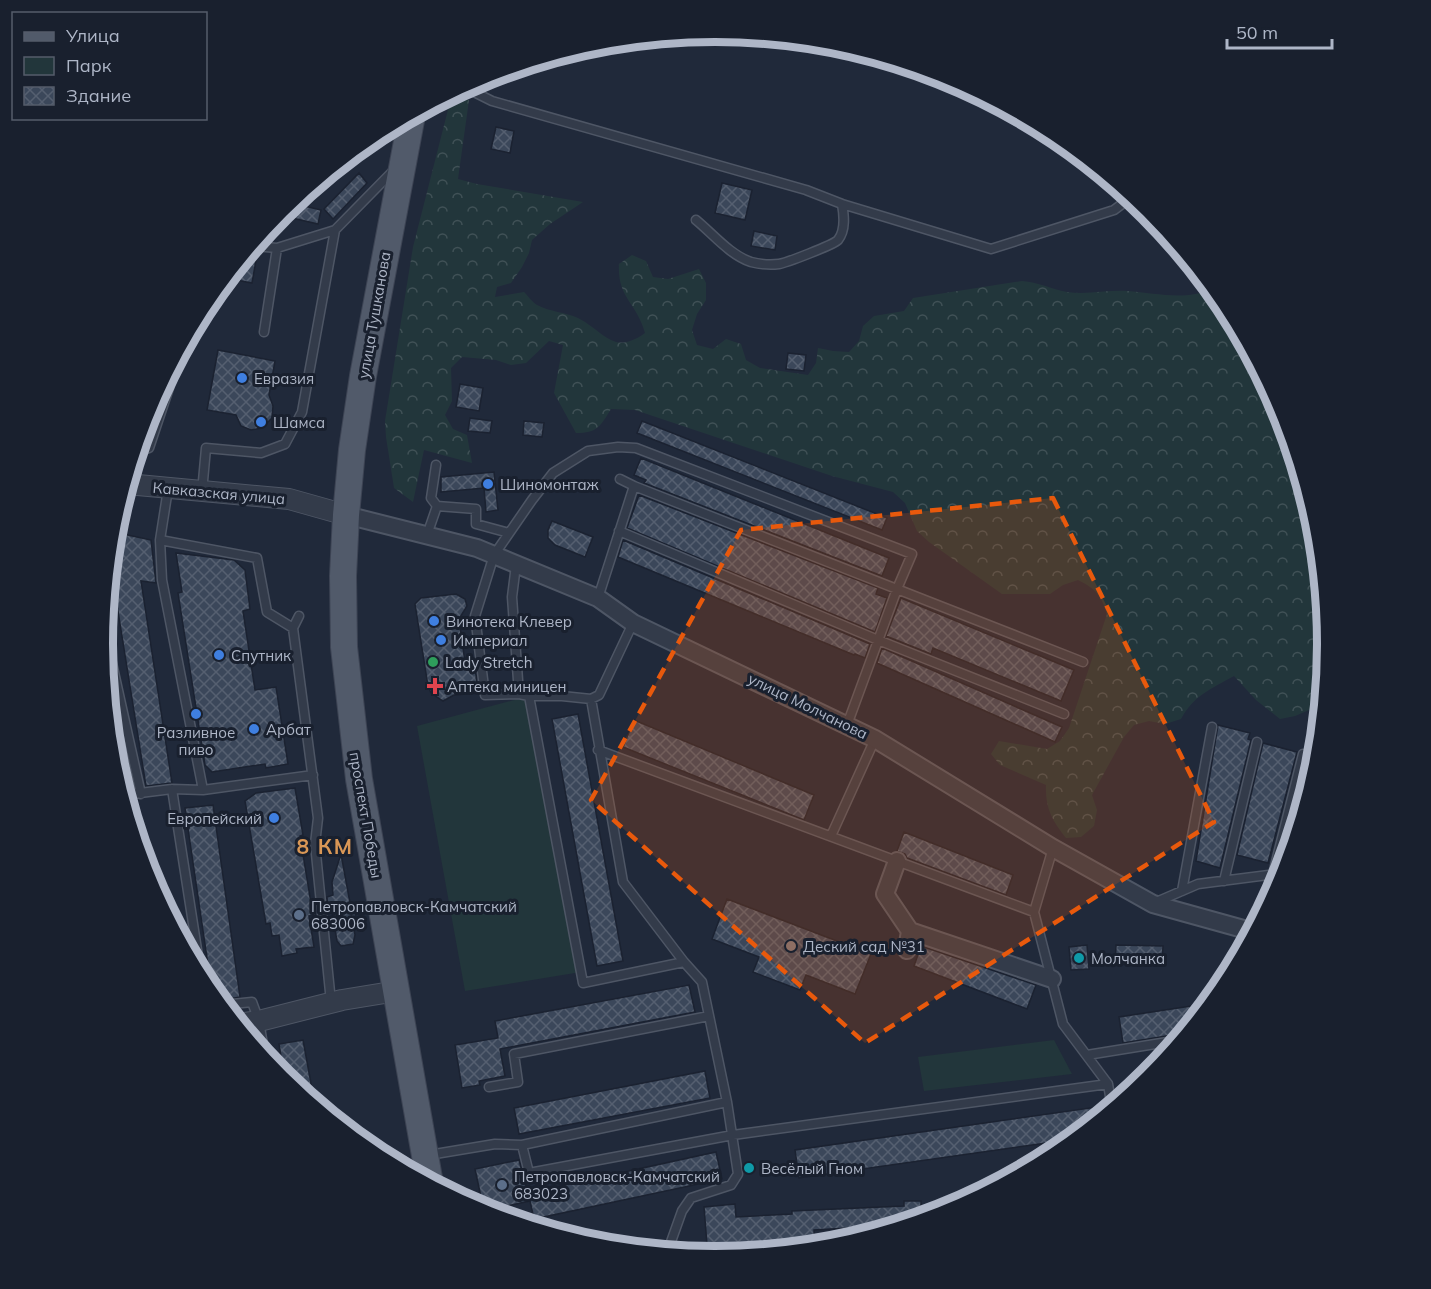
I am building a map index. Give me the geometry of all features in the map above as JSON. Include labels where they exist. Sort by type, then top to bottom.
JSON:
[{"type":"main road","name":"улица Тушканова","points":[[346,515],[352,450],[363,376],[410,126]]},
{"type":"main road","name":"проспект Победы","points":[[346,515],[343,576],[344,647],[351,725],[428,1174]]},
{"type":"street","name":"Кавказская улица","points":[[135,485],[289,499],[346,515]]},
{"type":"street","name":"улица Молчанова","points":[[346,515],[477,548],[598,598],[633,623],[875,739],[1053,848],[1153,903],[1246,930]]},
{"type":"street","points":[[897,861],[885,894],[910,931],[1052,979]]},
{"type":"street","points":[[907,950],[910,931]]},
{"type":"street","points":[[247,1023],[331,1002],[397,991]]},
{"type":"lane","points":[[475,92],[492,101],[806,190],[842,204],[991,249],[1114,210],[1125,203]]},
{"type":"lane","points":[[263,247],[278,248],[335,230],[402,163]]},
{"type":"lane","points":[[696,220],[742,258],[756,263],[780,264],[837,241],[844,221],[842,204]]},
{"type":"lane","points":[[202,492],[206,448],[261,453],[285,444],[302,412],[335,230]]},
{"type":"lane","points":[[264,332],[278,248]]},
{"type":"lane","points":[[146,449],[149,448],[164,402]]},
{"type":"lane","points":[[633,623],[599,695],[591,699],[519,694],[485,695],[476,616],[494,555],[554,473],[579,456],[601,448],[636,448],[912,554],[847,725]]},
{"type":"lane","points":[[436,465],[431,498],[437,506]]},
{"type":"lane","points":[[620,479],[1083,662]]},
{"type":"lane","points":[[598,598],[634,486]]},
{"type":"lane","points":[[168,489],[160,540],[162,580],[203,790]]},
{"type":"lane","points":[[437,506],[476,508],[476,524],[509,533]]},
{"type":"lane","points":[[427,535],[437,506]]},
{"type":"lane","points":[[619,531],[878,640],[1064,714]]},
{"type":"lane","points":[[160,540],[257,558],[267,612],[293,628]]},
{"type":"lane","points":[[516,565],[512,597],[519,694]]},
{"type":"lane","points":[[299,616],[293,628],[318,818],[315,844],[331,1002]]},
{"type":"lane","points":[[114,671],[141,794]]},
{"type":"lane","points":[[529,696],[583,983],[684,962]]},
{"type":"lane","points":[[591,699],[598,750],[623,882],[702,982],[733,1135],[738,1174],[730,1185],[691,1198],[682,1211],[670,1245]]},
{"type":"lane","points":[[1182,891],[1212,727]]},
{"type":"lane","points":[[831,836],[875,739]]},
{"type":"lane","points":[[1224,881],[1257,742]]},
{"type":"lane","points":[[598,750],[1034,912]]},
{"type":"lane","points":[[1274,869],[1303,754]]},
{"type":"lane","points":[[133,794],[172,789],[203,790],[313,775]]},
{"type":"lane","points":[[172,789],[197,951]]},
{"type":"lane","points":[[1053,848],[1034,912],[1063,1024],[1108,1084],[1111,1099]]},
{"type":"lane","points":[[1153,903],[1198,885],[1272,874]]},
{"type":"lane","points":[[233,1004],[252,1002],[259,1021],[262,1041]]},
{"type":"lane","points":[[489,1087],[518,1082],[514,1054],[709,1016]]},
{"type":"lane","points":[[1087,1055],[1168,1042]]},
{"type":"lane","points":[[522,1145],[529,1173],[733,1135],[1108,1084]]},
{"type":"lane","points":[[425,1156],[495,1144],[522,1145],[727,1102]]},
{"type":"highlighted area","points":[[1053,498],[1214,822],[865,1043],[591,800],[741,530]]},
{"type":"green space","points":[[463,98],[469,100],[458,179],[583,202],[550,224],[532,240],[522,267],[511,283],[497,287],[495,297],[524,292],[537,305],[578,318],[617,342],[634,340],[645,333],[642,323],[624,293],[619,275],[619,264],[632,255],[646,261],[653,277],[668,279],[699,269],[706,283],[706,300],[697,314],[692,330],[697,345],[713,349],[726,339],[741,344],[746,360],[760,368],[808,375],[816,363],[818,348],[849,352],[859,341],[863,326],[874,316],[904,311],[913,298],[1022,281],[1074,293],[1127,291],[1191,295],[1203,292],[1237,343],[1256,378],[1286,451],[1297,489],[1313,566],[1317,605],[1317,684],[1314,712],[1309,710],[1280,719],[1256,700],[1234,676],[1197,698],[1181,719],[1165,724],[1149,721],[1134,725],[1124,737],[1092,795],[1097,810],[1094,826],[1081,837],[1066,838],[1050,813],[1046,785],[1000,765],[991,754],[999,741],[1047,749],[1060,741],[1069,728],[1107,614],[1100,597],[1094,590],[1078,580],[1063,585],[1050,594],[1002,594],[917,531],[905,503],[893,492],[832,476],[635,410],[611,409],[597,428],[589,432],[576,433],[554,393],[563,345],[549,341],[526,363],[511,365],[496,360],[462,357],[451,368],[452,401],[445,415],[453,429],[467,435],[472,463],[424,450],[413,502],[394,488],[385,421],[413,247],[450,104]]},
{"type":"green space","points":[[529,696],[581,972],[465,991],[417,726]]},
{"type":"green space","points":[[1054,1040],[1072,1074],[924,1091],[918,1057]]},
{"type":"building","points":[[496,127],[514,131],[510,153],[491,149]]},
{"type":"building","points":[[359,173],[367,183],[333,219],[324,209]]},
{"type":"building","points":[[722,183],[752,190],[745,220],[715,213]]},
{"type":"building","points":[[303,206],[321,210],[318,224],[292,218]]},
{"type":"building","points":[[754,231],[777,236],[775,250],[751,246]]},
{"type":"building","points":[[257,255],[257,255],[252,283],[236,280]]},
{"type":"building","name":"Евразия","points":[[218,350],[275,361],[269,395],[273,406],[272,418],[262,428],[251,430],[241,426],[236,415],[207,410]]},
{"type":"building","points":[[788,353],[806,355],[804,371],[786,369]]},
{"type":"building","points":[[460,384],[483,388],[479,411],[456,407]]},
{"type":"building","points":[[470,418],[492,421],[490,433],[468,431]]},
{"type":"building","points":[[524,421],[544,423],[542,437],[523,435]]},
{"type":"building","points":[[642,421],[887,518],[882,530],[637,433]]},
{"type":"building","points":[[641,458],[889,558],[882,576],[644,483],[646,480],[634,475]]},
{"type":"building","points":[[494,472],[498,510],[486,512],[484,488],[441,492],[441,477]]},
{"type":"building","points":[[639,495],[878,588],[876,594],[887,598],[875,632],[627,528]]},
{"type":"building","points":[[552,521],[593,537],[585,557],[555,545],[548,538],[548,530]]},
{"type":"building","points":[[124,534],[151,540],[156,583],[141,581],[172,783],[146,786],[116,599],[118,566]]},
{"type":"building","points":[[623,540],[870,644],[865,658],[618,557]]},
{"type":"building","points":[[176,553],[234,560],[245,570],[250,609],[243,611],[255,690],[276,687],[288,764],[266,768],[265,764],[212,772],[205,765],[178,593],[182,592]]},
{"type":"building","name":"Империал","points":[[456,594],[465,599],[467,606],[459,619],[465,662],[475,667],[478,693],[454,695],[443,701],[431,693],[428,686],[415,604],[421,598]]},
{"type":"building","points":[[901,598],[1074,670],[1061,701],[933,648],[931,654],[886,636]]},
{"type":"building","points":[[882,648],[1062,727],[1055,742],[877,663]]},
{"type":"building","points":[[578,714],[623,961],[597,966],[552,719]]},
{"type":"building","points":[[634,720],[814,795],[804,820],[623,747]]},
{"type":"building","points":[[1218,725],[1250,733],[1248,739],[1251,740],[1220,868],[1196,861]]},
{"type":"building","points":[[1263,743],[1297,752],[1268,863],[1237,855]]},
{"type":"building","points":[[295,788],[311,903],[314,901],[316,915],[309,916],[314,947],[296,949],[297,953],[282,956],[279,935],[272,936],[270,923],[266,924],[245,801],[256,793]]},
{"type":"building","points":[[213,805],[240,997],[229,999],[209,969],[185,808]]},
{"type":"building","points":[[904,832],[1013,875],[1006,895],[907,858],[905,854],[897,851]]},
{"type":"building","points":[[341,854],[350,903],[353,903],[356,916],[352,917],[355,935],[353,944],[341,946],[337,941],[332,912],[328,913],[327,897],[333,895],[332,882]]},
{"type":"building","name":"Деский сад №31","points":[[727,899],[871,954],[855,994],[806,975],[800,990],[753,972],[759,957],[712,939]]},
{"type":"building","name":"Молчанка","points":[[1087,945],[1089,969],[1071,970],[1069,947]]},
{"type":"building","points":[[1116,945],[1163,946],[1162,966],[1115,964]]},
{"type":"building","points":[[921,946],[1036,985],[1027,1009],[914,966]]},
{"type":"building","points":[[689,985],[695,1012],[500,1049],[505,1076],[479,1081],[480,1085],[462,1088],[455,1045],[498,1038],[495,1021]]},
{"type":"building","points":[[1197,1005],[1174,1035],[1123,1043],[1119,1017]]},
{"type":"building","points":[[303,1040],[313,1092],[282,1063],[279,1044]]},
{"type":"building","points":[[705,1071],[710,1098],[519,1134],[514,1108]]},
{"type":"building","points":[[1101,1106],[1054,1142],[799,1178],[795,1150]]},
{"type":"building","points":[[716,1152],[722,1179],[535,1219],[530,1201],[501,1207],[482,1199],[475,1169],[519,1160],[528,1193]]},
{"type":"building","points":[[904,1201],[921,1201],[921,1210],[909,1215],[867,1227],[814,1230],[814,1238],[755,1246],[707,1247],[704,1207],[735,1204],[736,1217],[792,1214],[792,1211],[904,1206]]},
{"type":"place","name":"Евразия","points":[[242,378]]},
{"type":"place","name":"Шамса","points":[[261,422]]},
{"type":"place","name":"Шиномонтаж","points":[[488,484]]},
{"type":"place","name":"Винотека Клевер","points":[[434,621]]},
{"type":"place","name":"Империал","points":[[441,640]]},
{"type":"place","name":"Спутник","points":[[219,655]]},
{"type":"place","name":"Lady Stretch","points":[[433,662]]},
{"type":"place","name":"Аптека миницен","points":[[435,686]]},
{"type":"place","name":"Разливное пиво","points":[[196,714]]},
{"type":"place","name":"Арбат","points":[[254,729]]},
{"type":"place","name":"Европейский","points":[[274,818]]},
{"type":"place","name":"Петропавловск-Камчатский 683006","points":[[299,915]]},
{"type":"place","name":"Деский сад №31","points":[[791,946]]},
{"type":"place","name":"Молчанка","points":[[1079,958]]},
{"type":"place","name":"Весёлый Гном","points":[[749,1168]]},
{"type":"place","name":"Петропавловск-Камчатский 683023","points":[[502,1185]]},
{"type":"district","name":"8 КМ","points":[[325,846]]}]
